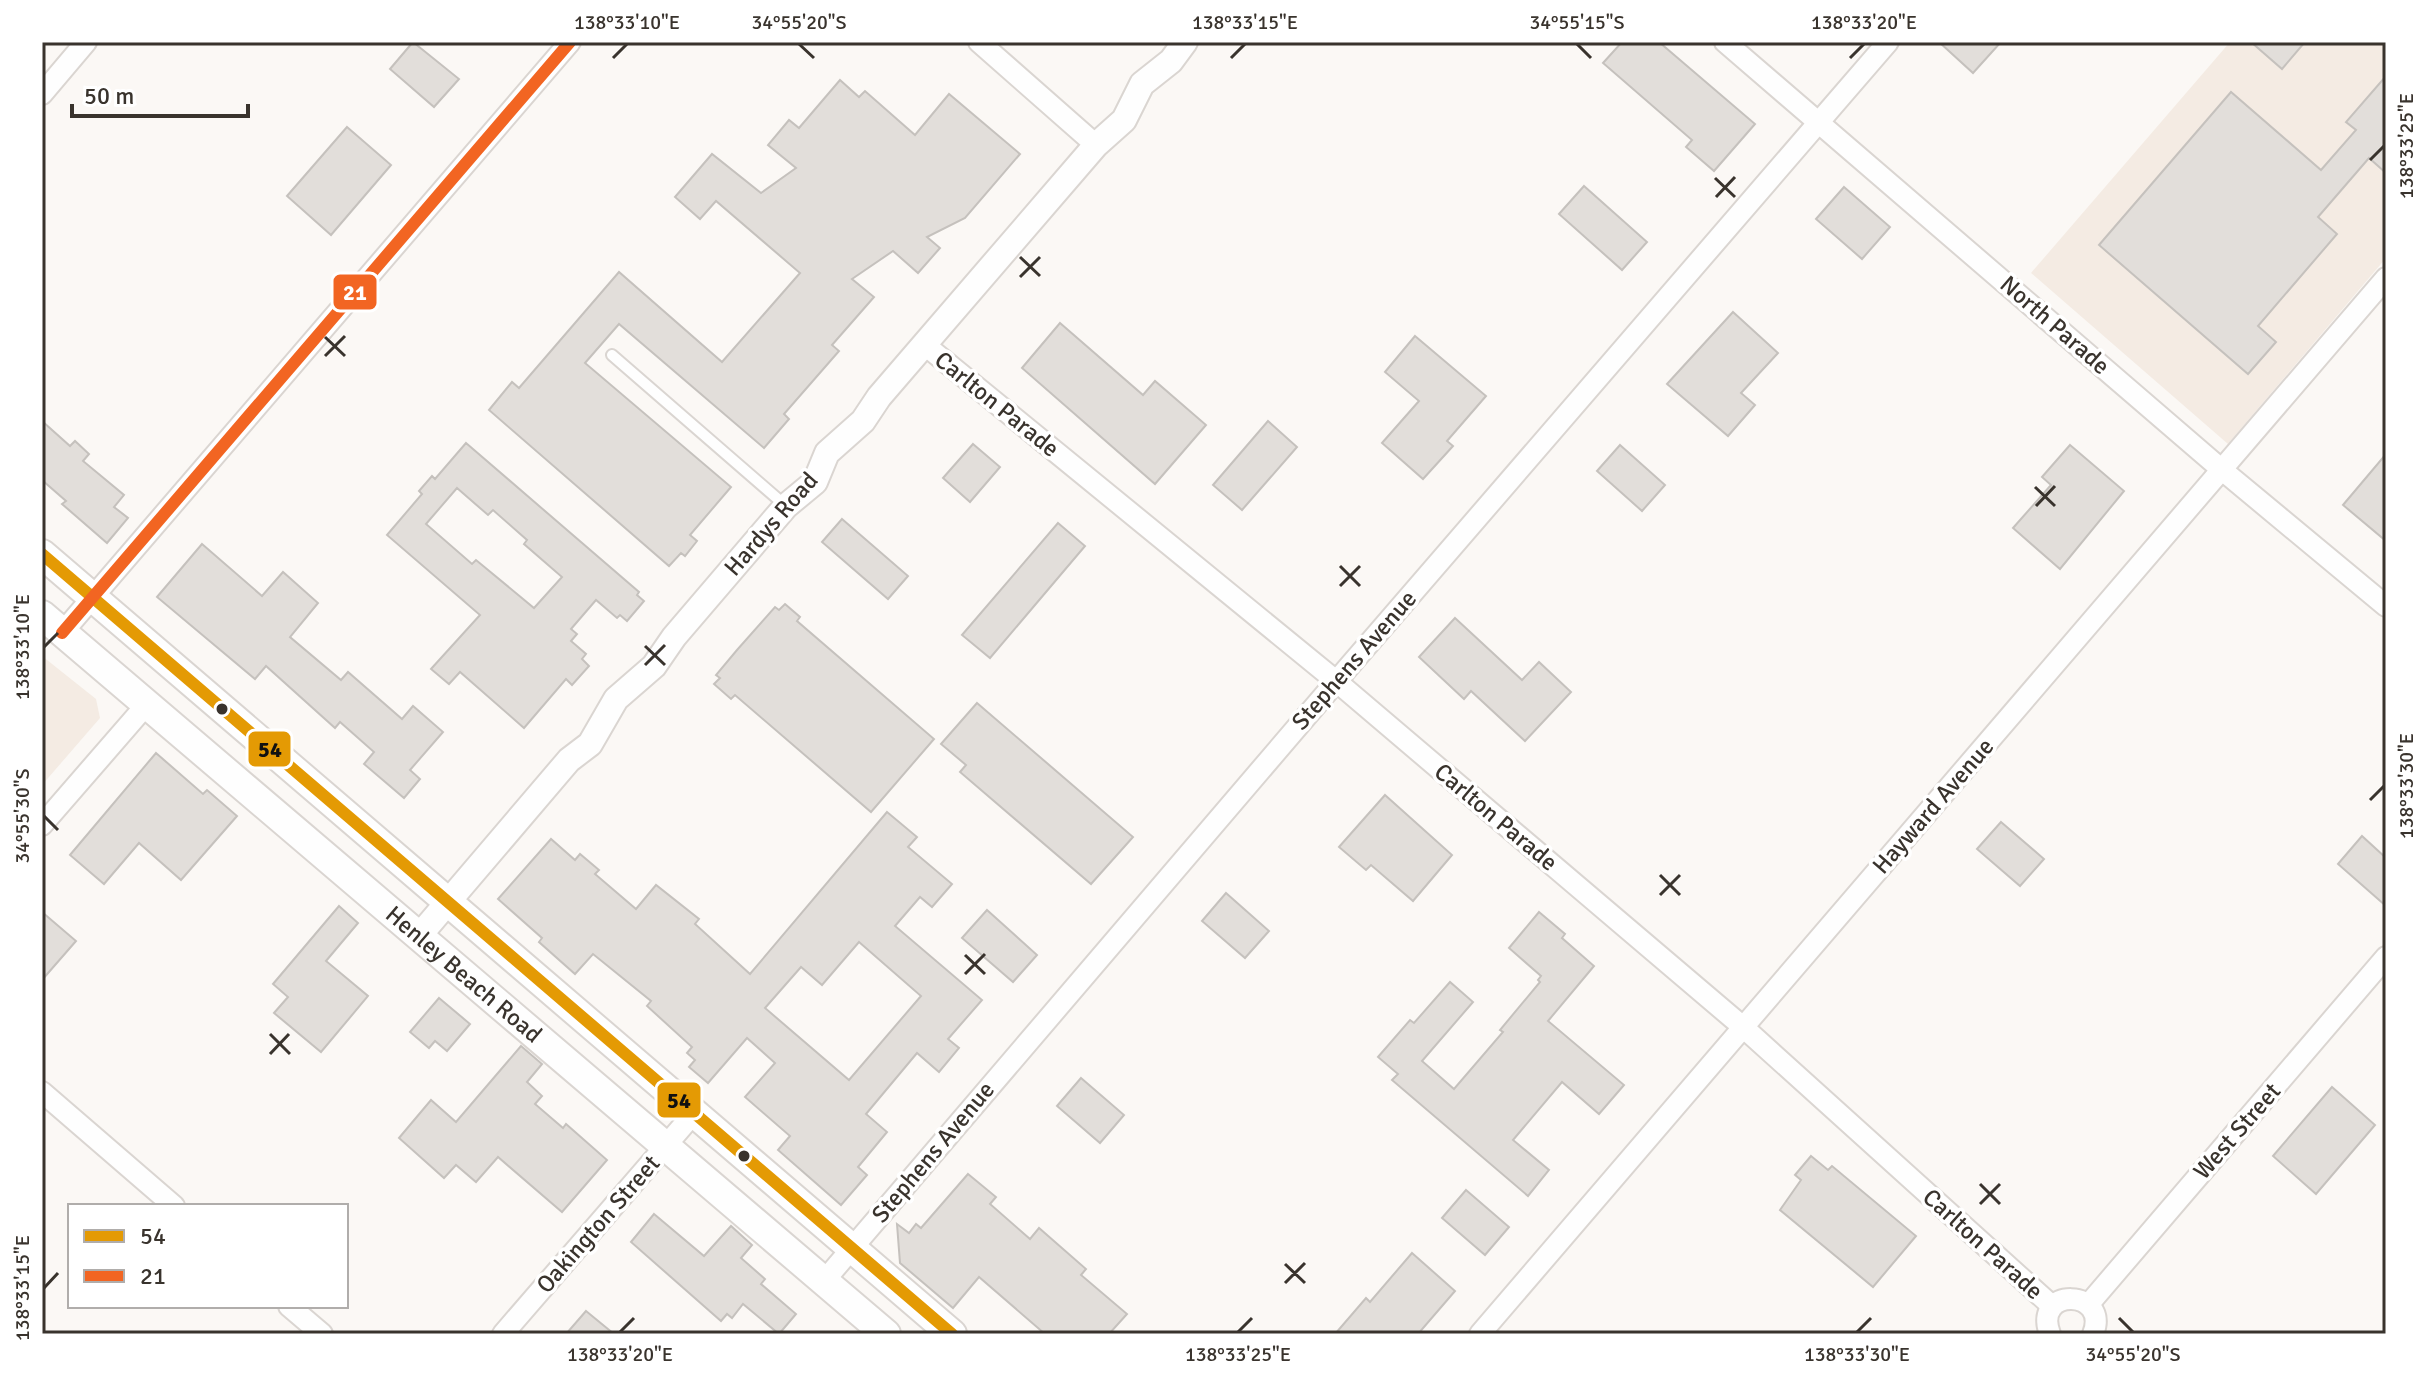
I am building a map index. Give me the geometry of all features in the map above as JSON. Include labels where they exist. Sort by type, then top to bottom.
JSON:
[{"type":"main road","name":"Henley Beach Road","points":[[42,554],[952,1334]]},
{"type":"main road","name":"Henley Beach Road","points":[[52,624],[886,1334]]},
{"type":"street","points":[[42,94],[86,42]]},
{"type":"street","points":[[52,624],[93,598],[570,42]]},
{"type":"street","points":[[979,42],[1096,145]]},
{"type":"street","name":"Hardys Road","points":[[419,936],[569,760],[590,744],[616,699],[654,666],[674,637],[786,506],[815,482],[827,453],[863,421],[879,397],[1096,145],[1124,120],[1142,84],[1171,61],[1185,42]]},
{"type":"street","name":"North Parade","points":[[1725,42],[2221,469],[2386,606]]},
{"type":"street","name":"Stephens Avenue","points":[[824,1281],[1336,681],[1888,42]]},
{"type":"street","name":"Hayward Avenue","points":[[1480,1334],[2386,278]]},
{"type":"street","name":"Carlton Parade","points":[[925,345],[1336,681],[1743,1027],[2052,1306]]},
{"type":"street","points":[[42,825],[147,704]]},
{"type":"street","name":"West Street","points":[[2088,1305],[2386,957]]},
{"type":"street","points":[[42,1092],[172,1204]]},
{"type":"street","name":"Oakington Street","points":[[503,1334],[694,1113]]},
{"type":"street","points":[[2050,1334],[2047,1318],[2052,1306],[2066,1298],[2074,1298],[2088,1305],[2095,1320],[2093,1334]]},
{"type":"street","points":[[291,1308],[322,1334]]},
{"type":"lane","points":[[612,355],[786,506]]},
{"type":"shaded area","points":[[2230,42],[2386,42],[2386,258],[2228,444],[2031,273]]},
{"type":"shaded area","points":[[42,656],[96,699],[100,718],[42,785]]},
{"type":"building","points":[[413,42],[459,79],[434,107],[390,69]]},
{"type":"building","points":[[1622,42],[1659,42],[1755,124],[1714,171],[1686,147],[1692,140],[1603,63]]},
{"type":"building","points":[[1939,42],[2001,42],[1973,73]]},
{"type":"building","points":[[2251,42],[2305,42],[2282,69]]},
{"type":"building","points":[[2386,76],[2386,173],[2369,158],[2318,217],[2337,234],[2258,326],[2276,342],[2248,374],[2099,245],[2231,92],[2321,170],[2356,130],[2346,122]]},
{"type":"building","points":[[840,80],[859,97],[865,91],[915,135],[949,94],[1020,154],[965,218],[927,237],[940,248],[918,273],[893,251],[852,279],[874,297],[832,345],[839,351],[784,414],[789,419],[764,448],[619,324],[585,363],[731,487],[690,535],[697,541],[685,556],[681,553],[669,566],[489,410],[512,382],[519,388],[619,272],[722,362],[800,273],[716,201],[700,219],[675,197],[712,154],[761,193],[796,168],[768,145],[789,120],[799,128]]},
{"type":"building","points":[[347,127],[391,165],[331,235],[287,196]]},
{"type":"building","points":[[1584,186],[1647,242],[1622,270],[1559,214]]},
{"type":"building","points":[[1844,187],[1890,227],[1862,259],[1816,219]]},
{"type":"building","points":[[1733,312],[1778,353],[1741,393],[1755,405],[1728,436],[1667,384]]},
{"type":"building","points":[[1060,323],[1143,395],[1155,381],[1206,425],[1155,484],[1022,368]]},
{"type":"building","points":[[1415,336],[1486,396],[1447,441],[1453,446],[1423,479],[1382,443],[1419,401],[1385,372]]},
{"type":"building","points":[[42,421],[70,446],[75,441],[89,454],[83,461],[124,495],[114,507],[128,518],[107,543],[62,504],[66,501],[42,480]]},
{"type":"building","points":[[1268,421],[1297,447],[1242,510],[1213,485]]},
{"type":"building","points":[[466,443],[639,592],[637,595],[644,601],[627,621],[620,615],[617,618],[596,600],[571,629],[577,634],[571,641],[586,654],[582,659],[589,666],[572,685],[566,679],[524,728],[460,672],[449,684],[431,669],[480,615],[387,535],[422,494],[419,491],[432,476],[435,479]],"holes":[[[457,488],[488,515],[493,510],[527,540],[524,544],[562,577],[534,608],[476,560],[472,564],[426,524]]]},
{"type":"building","points":[[973,444],[1000,467],[970,502],[943,478]]},
{"type":"building","points":[[1620,445],[1665,485],[1642,511],[1597,471]]},
{"type":"building","points":[[2070,445],[2124,491],[2060,569],[2013,528],[2051,485],[2042,477]]},
{"type":"building","points":[[2386,454],[2386,541],[2343,505]]},
{"type":"building","points":[[842,519],[908,576],[888,599],[822,542]]},
{"type":"building","points":[[1058,523],[1085,546],[990,658],[962,635]]},
{"type":"building","points":[[202,544],[262,596],[283,572],[318,603],[290,637],[341,680],[348,672],[402,719],[413,706],[443,732],[410,770],[420,779],[404,798],[364,764],[374,752],[340,722],[335,728],[266,666],[255,679],[157,597]]},
{"type":"building","points":[[785,604],[800,617],[797,621],[934,739],[871,812],[735,695],[731,699],[714,684],[720,678],[716,675],[775,607],[779,610]]},
{"type":"building","points":[[1455,618],[1522,680],[1539,662],[1571,692],[1525,741],[1471,691],[1464,699],[1419,657]]},
{"type":"building","points":[[977,703],[1133,837],[1091,884],[960,772],[966,765],[941,744]]},
{"type":"building","points":[[156,753],[203,794],[207,790],[237,816],[181,880],[139,843],[104,884],[70,855]]},
{"type":"building","points":[[1385,795],[1452,855],[1413,901],[1371,865],[1366,870],[1339,847]]},
{"type":"building","points":[[887,812],[917,837],[908,847],[952,884],[932,907],[920,897],[895,926],[982,1000],[948,1039],[959,1048],[939,1072],[917,1053],[866,1114],[887,1132],[858,1167],[867,1175],[841,1205],[778,1150],[790,1136],[745,1097],[775,1063],[747,1038],[708,1083],[689,1067],[695,1060],[687,1053],[692,1047],[647,1006],[651,1001],[593,954],[575,974],[539,942],[542,938],[498,899],[551,839],[575,860],[580,854],[599,870],[595,874],[636,909],[656,885],[699,919],[695,924],[750,974]],"holes":[[[859,942],[921,996],[849,1080],[765,1008],[801,967],[822,985]]]},
{"type":"building","points":[[2001,822],[2044,859],[2020,886],[1977,849]]},
{"type":"building","points":[[2362,836],[2386,858],[2386,906],[2338,864]]},
{"type":"building","points":[[1226,893],[1269,931],[1245,958],[1202,921]]},
{"type":"building","points":[[339,906],[358,923],[326,961],[368,996],[321,1052],[274,1013],[288,997],[273,984]]},
{"type":"building","points":[[987,910],[1037,955],[1013,982],[962,938]]},
{"type":"building","points":[[42,912],[76,941],[42,980]]},
{"type":"building","points":[[1539,912],[1565,934],[1562,938],[1594,966],[1548,1021],[1624,1085],[1599,1114],[1562,1082],[1513,1140],[1549,1170],[1528,1196],[1392,1080],[1398,1074],[1378,1057],[1410,1020],[1414,1023],[1450,982],[1473,1002],[1422,1061],[1454,1089],[1503,1032],[1500,1030],[1540,982],[1541,976],[1509,948]]},
{"type":"building","points":[[439,998],[470,1024],[447,1051],[435,1041],[429,1048],[410,1032]]},
{"type":"building","points":[[521,1046],[542,1064],[527,1082],[542,1096],[535,1104],[563,1128],[566,1124],[607,1160],[562,1212],[498,1157],[476,1182],[456,1165],[444,1178],[399,1138],[431,1100],[456,1122]]},
{"type":"building","points":[[1081,1078],[1124,1115],[1100,1143],[1057,1106]]},
{"type":"building","points":[[2332,1087],[2375,1125],[2316,1194],[2273,1156]]},
{"type":"building","points":[[1811,1156],[1828,1170],[1832,1166],[1916,1236],[1873,1287],[1780,1210],[1801,1180],[1795,1175]]},
{"type":"building","points":[[968,1174],[996,1197],[990,1204],[1030,1239],[1039,1228],[1086,1269],[1081,1275],[1127,1314],[1109,1334],[1045,1334],[979,1277],[953,1308],[900,1263],[897,1224],[909,1233],[916,1224],[921,1228]]},
{"type":"building","points":[[1466,1190],[1509,1227],[1485,1255],[1442,1218]]},
{"type":"building","points":[[654,1214],[704,1256],[731,1226],[752,1245],[741,1258],[765,1279],[761,1284],[796,1314],[779,1334],[743,1304],[732,1318],[727,1314],[721,1321],[631,1242]]},
{"type":"building","points":[[1412,1253],[1455,1291],[1418,1334],[1335,1334],[1366,1298],[1370,1302]]},
{"type":"building","points":[[586,1311],[614,1334],[566,1334]]},
{"type":"transit line","name":"21","points":[[62,633],[570,42]]},
{"type":"transit line","name":"54","points":[[42,554],[952,1334]]}]
